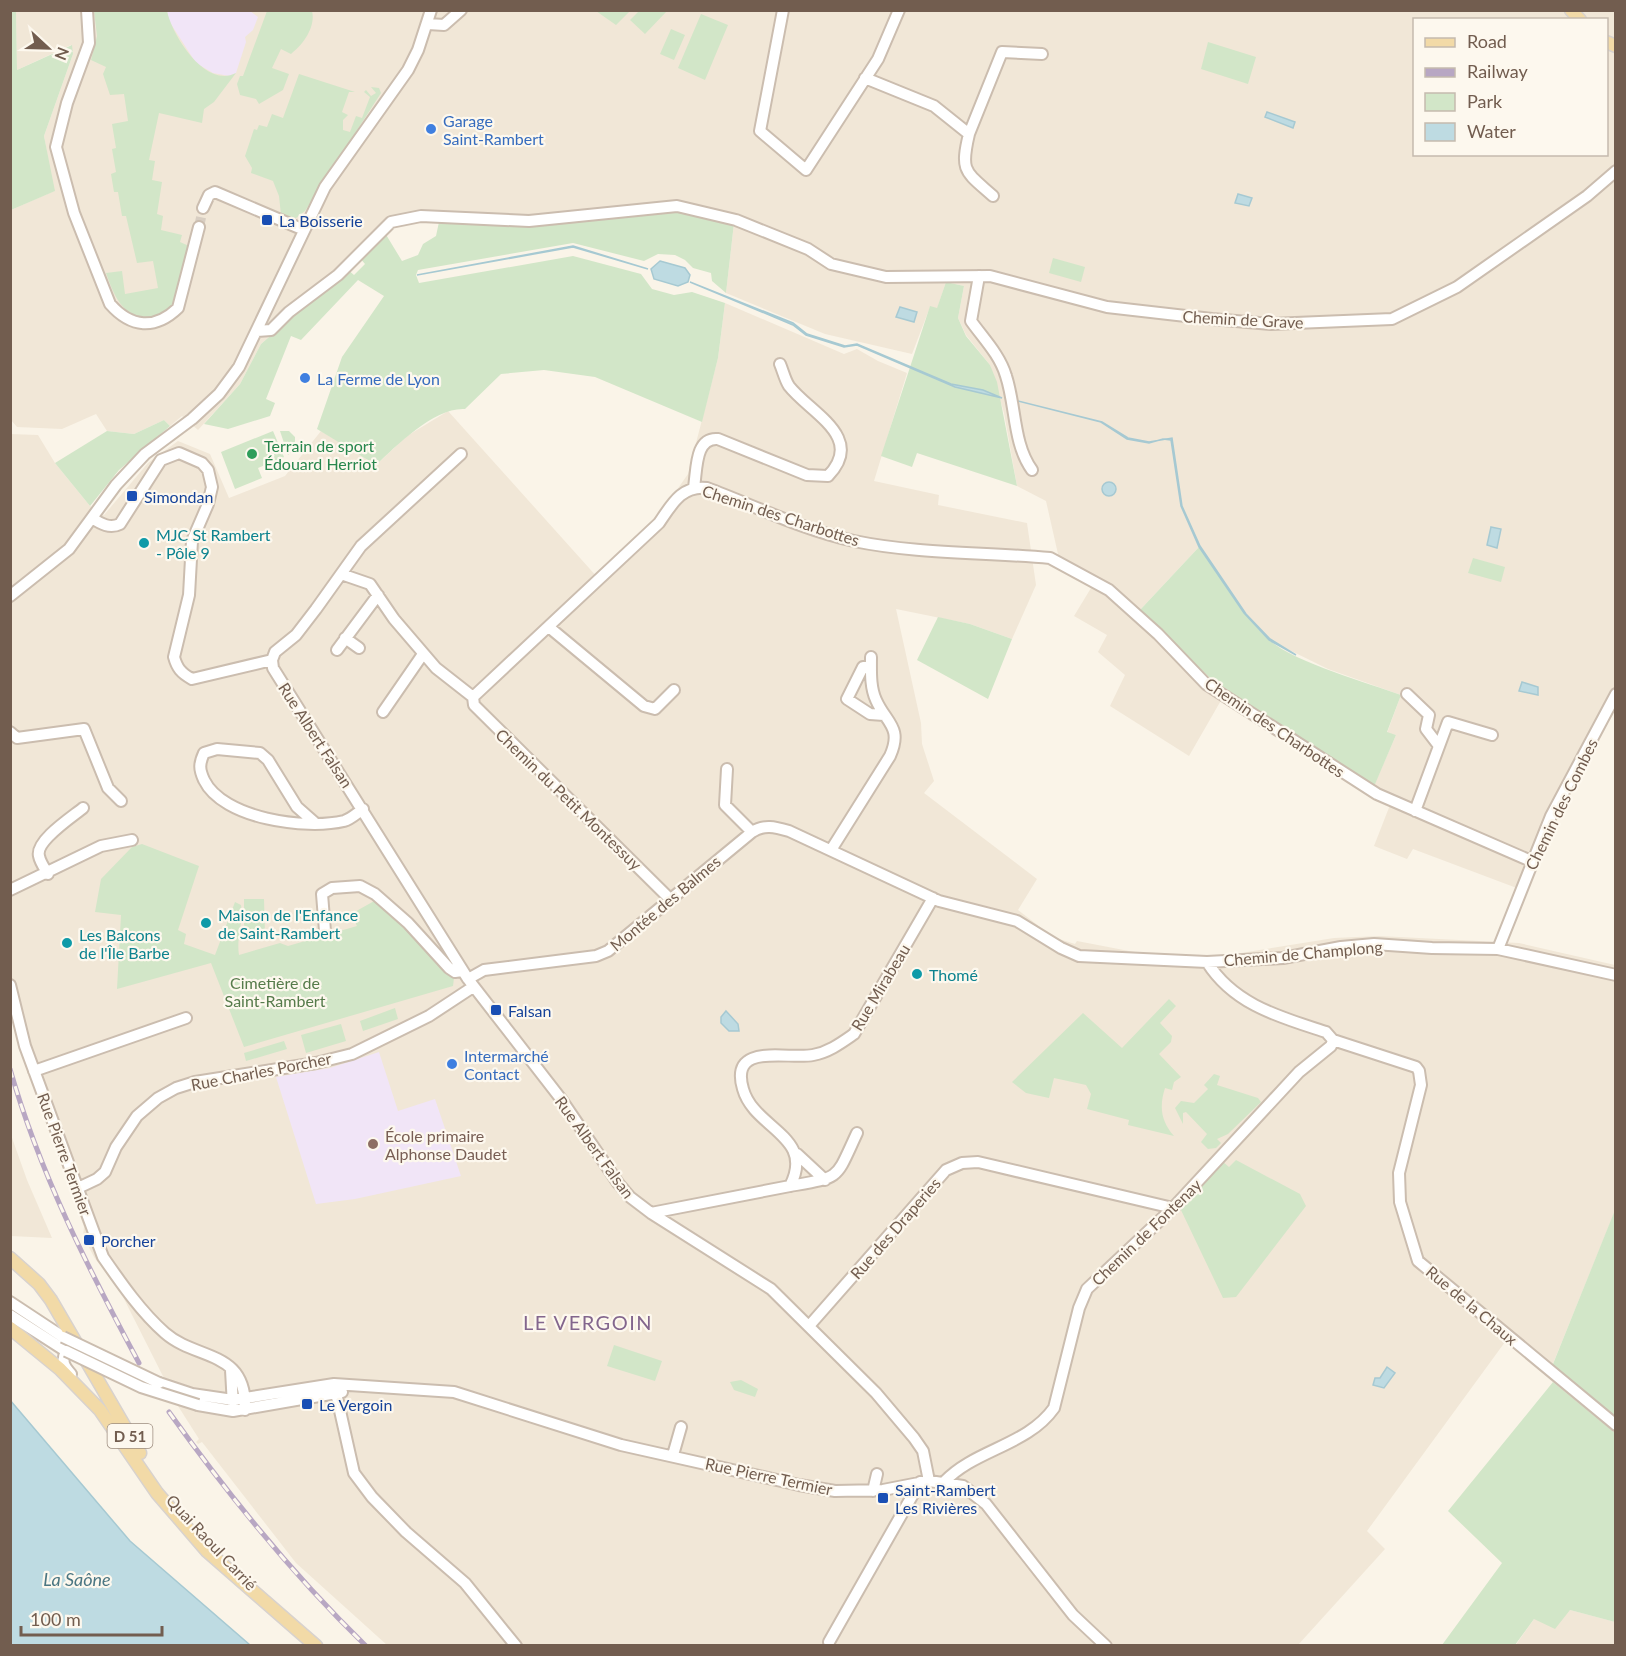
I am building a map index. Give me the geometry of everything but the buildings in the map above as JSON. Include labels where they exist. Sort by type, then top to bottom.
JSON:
[{"type":"main road","name":"Quai Raoul Carrié","points":[[10,1258],[39,1284],[51,1300],[128,1434],[171,1498],[267,1602]]},
{"type":"main road","name":"Quai Raoul Carrié","points":[[10,1328],[60,1369],[100,1410],[157,1493],[207,1551],[267,1602]]},
{"type":"main road","name":"D 51","points":[[267,1602],[316,1646]]},
{"type":"street","points":[[87,10],[89,43],[67,103],[56,147],[74,213],[111,304],[118,313],[126,319],[147,324],[158,323],[173,313],[183,297],[199,227]]},
{"type":"street","points":[[10,596],[69,549],[116,485],[145,454],[192,419],[219,394],[239,367],[326,187],[408,70],[428,24],[431,10]]},
{"type":"street","points":[[428,24],[444,25],[461,10]]},
{"type":"street","points":[[783,10],[760,130],[806,170],[878,59],[899,10]]},
{"type":"street","points":[[993,196],[967,173],[963,158],[969,134],[1002,52],[1042,54]]},
{"type":"street","points":[[865,78],[934,106],[969,134]]},
{"type":"street","name":"Chemin de Grave","points":[[257,331],[271,330],[289,312],[339,275],[391,222],[421,216],[530,221],[677,206],[736,220],[807,249],[831,264],[886,277],[979,276],[1107,307],[1271,324],[1392,319],[1456,287],[1587,196],[1616,171]]},
{"type":"street","points":[[203,208],[209,195],[214,192],[304,230]]},
{"type":"street","points":[[979,276],[971,321],[1000,360],[1006,376],[1024,459],[1032,470]]},
{"type":"street","name":"Chemin des Charbottes","points":[[694,487],[700,450],[705,441],[711,438],[807,475],[828,476],[835,468],[840,452],[836,431],[788,385],[780,364]]},
{"type":"street","points":[[92,518],[101,524],[114,527],[120,524],[161,460],[179,453],[202,463],[208,470],[212,487],[208,504],[192,541],[189,595],[174,657],[176,666],[182,674],[192,679],[272,660],[275,652],[296,635],[370,536],[434,482],[461,454]]},
{"type":"street","name":"Chemin des Charbottes","points":[[473,697],[550,628],[659,523],[678,496],[694,487],[707,488],[819,531],[852,540],[882,545],[1050,558],[1069,566],[1109,590],[1158,634],[1206,684],[1377,794],[1531,861]]},
{"type":"street","name":"Chemin du Petit Montessuy","points":[[341,574],[370,584],[436,668],[473,697],[474,705],[669,898]]},
{"type":"street","points":[[337,650],[378,595]]},
{"type":"street","points":[[550,628],[644,706],[655,709],[674,690]]},
{"type":"street","points":[[345,638],[359,648]]},
{"type":"street","points":[[384,712],[423,654]]},
{"type":"street","name":"Rue Albert Falsan","points":[[272,660],[273,668],[468,979],[561,1099],[618,1183],[630,1197],[651,1213],[771,1289],[809,1326],[876,1393],[915,1438],[923,1451],[925,1482]]},
{"type":"street","points":[[831,850],[894,747],[895,731],[874,698],[871,662],[863,667],[847,699],[870,714],[884,715]]},
{"type":"street","points":[[1407,694],[1429,715],[1492,735]]},
{"type":"street","name":"Chemin des Combes","points":[[1498,949],[1531,861],[1616,694]]},
{"type":"street","points":[[1429,715],[1426,729],[1439,746]]},
{"type":"street","points":[[1414,811],[1448,722]]},
{"type":"street","points":[[10,732],[17,738],[84,729],[108,788],[121,801]]},
{"type":"street","points":[[314,822],[297,807],[268,760],[260,753],[218,749],[204,753],[200,771],[207,787],[218,797],[250,815],[309,825],[314,822],[346,821],[363,809]]},
{"type":"street","points":[[727,769],[725,805],[752,832],[759,827],[773,826],[831,850],[933,898]]},
{"type":"street","points":[[48,874],[39,856],[39,848],[44,840],[83,808]]},
{"type":"street","name":"Montée des Balmes","points":[[468,979],[484,970],[602,954],[752,832]]},
{"type":"street","points":[[10,890],[48,874],[101,846],[132,840]]},
{"type":"street","points":[[325,931],[316,893],[332,888],[360,886],[375,894],[408,923],[449,968],[468,979]]},
{"type":"street","name":"Chemin de Champlong","points":[[933,898],[962,908],[1017,921],[1078,956],[1207,962],[1282,958],[1341,947],[1374,944],[1498,949],[1616,975]]},
{"type":"street","name":"Rue Mirabeau","points":[[825,1180],[797,1154],[745,1096],[740,1080],[745,1065],[759,1054],[813,1055],[836,1047],[854,1034],[933,898]]},
{"type":"street","name":"Rue de la Chaux","points":[[1207,962],[1216,976],[1255,1007],[1326,1032],[1333,1040],[1410,1064],[1419,1071],[1421,1085],[1399,1173],[1400,1202],[1418,1261],[1616,1425]]},
{"type":"street","name":"Rue Charles Porcher","points":[[78,1188],[97,1179],[105,1172],[116,1147],[137,1116],[158,1098],[176,1088],[195,1082],[316,1063],[352,1054],[429,1016],[468,979]]},
{"type":"street","name":"Rue Pierre Termier","points":[[10,985],[25,1046],[103,1257],[121,1283],[164,1333],[184,1346],[216,1358],[231,1371],[244,1389],[239,1405]]},
{"type":"street","points":[[34,1071],[186,1018]]},
{"type":"street","name":"Chemin de Fontenay","points":[[944,1482],[954,1470],[1030,1432],[1044,1422],[1054,1408],[1079,1308],[1087,1289],[1173,1208],[1299,1072],[1331,1046],[1333,1040]]},
{"type":"street","points":[[651,1213],[825,1180],[837,1175],[857,1133]]},
{"type":"street","points":[[790,1186],[798,1171],[797,1154]]},
{"type":"street","name":"Rue des Draperies","points":[[809,1326],[946,1170],[962,1163],[978,1162],[1173,1208]]},
{"type":"street","name":"Rue Pierre Termier","points":[[10,1302],[63,1337],[128,1370],[192,1394],[239,1405]]},
{"type":"street","name":"Rue Pierre Termier","points":[[10,1315],[66,1351],[141,1387],[198,1405],[239,1405],[335,1388],[454,1392],[621,1445],[799,1485],[835,1491],[873,1491],[925,1482],[944,1482],[963,1486],[986,1504],[1073,1615],[1106,1646]]},
{"type":"street","name":"Rue Pierre Termier","points":[[66,1351],[71,1349],[93,1354]]},
{"type":"street","points":[[66,1351],[62,1359],[63,1365],[100,1410]]},
{"type":"street","points":[[335,1388],[354,1473],[372,1497],[406,1533],[465,1583],[516,1646]]},
{"type":"street","points":[[673,1455],[682,1426]]},
{"type":"street","points":[[873,1491],[877,1474]]},
{"type":"street","points":[[829,1642],[925,1482]]},
{"type":"shaded area","points":[[16,11],[1615,11],[1615,703],[1556,823],[1527,892],[1413,849],[1407,859],[1374,846],[1390,805],[1370,795],[1396,735],[1387,733],[1401,695],[1328,669],[1269,640],[1244,613],[1199,547],[1140,610],[1209,677],[1227,690],[1189,756],[1110,706],[1125,675],[1098,652],[1107,635],[1074,616],[1091,588],[1055,566],[1058,554],[1046,501],[1017,486],[1004,413],[990,365],[966,335],[958,318],[964,286],[946,282],[937,309],[930,307],[912,354],[825,334],[726,293],[734,223],[529,225],[425,220],[394,226],[261,344],[240,384],[198,430],[182,416],[170,426],[164,420],[134,434],[107,431],[96,414],[62,429],[17,427],[11,420],[11,210],[54,191],[44,136],[73,54],[71,45],[17,70]]},
{"type":"shaded area","points":[[167,11],[250,11],[258,17],[253,30],[245,37],[246,42],[236,73],[229,76],[213,73],[196,63],[169,21]]},
{"type":"shaded area","points":[[725,303],[844,354],[857,349],[907,373],[874,481],[939,495],[938,505],[1027,523],[1036,585],[1012,639],[970,624],[896,609],[921,723],[922,744],[934,781],[924,793],[1037,879],[1018,910],[1053,937],[1075,944],[1077,941],[1155,956],[1198,960],[1334,938],[1379,936],[1519,943],[1615,965],[1615,1211],[1548,1376],[1505,1342],[1367,1531],[1385,1549],[1298,1645],[387,1645],[296,1563],[202,1442],[198,1444],[196,1442],[199,1439],[178,1406],[121,1293],[94,1257],[83,1236],[84,1227],[21,1052],[10,1009],[10,434],[38,435],[55,463],[90,506],[104,515],[148,463],[178,441],[210,454],[229,498],[285,476],[321,431],[376,465],[407,436],[448,411],[598,578],[651,527],[688,474],[718,358]]},
{"type":"shaded area","name":"École primaire Alphonse Daudet","points":[[379,1052],[398,1111],[435,1099],[461,1176],[355,1199],[316,1204],[276,1077],[330,1068]]},
{"type":"shaded area","points":[[11,1135],[27,1180],[52,1238],[11,1236]]},
{"type":"shaded area","points":[[1570,1610],[1615,1622],[1615,1645],[1515,1646],[1534,1619]]},
{"type":"green space","points":[[16,10],[17,70],[72,45],[73,54],[44,136],[55,191],[11,210],[10,11]]},
{"type":"green space","points":[[630,10],[616,25],[596,11]]},
{"type":"green space","points":[[94,11],[167,11],[183,45],[202,67],[224,76],[236,73],[214,102],[204,109],[202,123],[159,113],[149,160],[155,161],[152,180],[162,182],[157,214],[163,216],[161,230],[182,235],[180,242],[189,246],[178,295],[166,312],[156,316],[143,317],[127,311],[117,298],[106,273],[122,271],[125,294],[158,288],[153,261],[137,263],[126,216],[122,216],[118,192],[114,192],[111,174],[116,172],[112,149],[116,148],[112,124],[128,121],[124,94],[110,95],[103,74],[106,67],[91,60],[97,36]]},
{"type":"green space","points":[[267,11],[312,11],[313,17],[310,29],[300,46],[291,54],[281,49],[272,68],[289,74],[283,90],[259,104],[256,99],[240,95],[237,84],[240,76],[243,76]]},
{"type":"green space","points":[[639,11],[667,11],[645,34],[630,20]]},
{"type":"green space","points":[[701,14],[728,25],[705,80],[678,68]]},
{"type":"green space","points":[[671,29],[685,35],[674,60],[660,54]]},
{"type":"green space","points":[[1208,42],[1256,57],[1248,84],[1201,69]]},
{"type":"green space","points":[[299,74],[355,92],[349,92],[342,112],[348,115],[343,120],[343,130],[350,132],[356,116],[362,118],[370,97],[364,92],[366,90],[371,96],[376,93],[371,87],[379,88],[381,93],[305,211],[296,218],[281,215],[279,196],[273,181],[251,173],[252,168],[245,156],[254,129],[257,130],[259,125],[267,127],[272,114],[283,118]]},
{"type":"green space","points":[[658,211],[691,212],[734,223],[726,293],[712,281],[711,273],[693,268],[685,260],[675,255],[658,254],[644,261],[573,243],[418,270],[416,275],[419,283],[573,256],[641,274],[652,289],[674,295],[692,292],[725,303],[718,358],[702,422],[595,377],[544,370],[501,374],[465,409],[441,414],[429,421],[405,438],[376,465],[317,429],[342,357],[384,296],[358,280],[301,340],[291,336],[266,399],[275,403],[270,416],[228,429],[204,424],[240,384],[261,344],[347,269],[354,275],[365,264],[359,257],[385,233],[402,261],[418,255],[423,244],[436,236],[439,222],[529,225]]},
{"type":"green space","points":[[1053,258],[1085,267],[1081,282],[1049,273]]},
{"type":"green space","points":[[946,282],[964,286],[958,318],[966,336],[990,365],[997,382],[1017,486],[917,453],[912,467],[881,456],[930,306],[937,308]]},
{"type":"green space","points":[[164,420],[170,426],[119,470],[90,506],[55,463],[107,431],[134,434]]},
{"type":"green space","name":"Terrain de sport Édouard Herriot","points":[[273,431],[284,457],[258,468],[262,478],[235,489],[221,452]]},
{"type":"green space","points":[[280,431],[289,431],[295,437],[295,449],[288,455]]},
{"type":"green space","points":[[1199,547],[1248,617],[1278,647],[1311,663],[1401,695],[1387,732],[1396,735],[1373,789],[1209,677],[1140,610]]},
{"type":"green space","points":[[1473,558],[1505,567],[1501,582],[1468,573]]},
{"type":"green space","points":[[938,617],[970,624],[1012,639],[988,699],[917,660]]},
{"type":"green space","name":"Cimetière de Saint-Rambert","points":[[142,844],[199,866],[178,930],[186,934],[184,944],[215,955],[235,902],[241,905],[242,911],[238,942],[239,955],[280,943],[288,946],[357,926],[351,914],[376,900],[417,936],[454,978],[453,986],[244,1047],[211,963],[117,989],[121,915],[95,912],[101,879],[132,847]]},
{"type":"green space","points":[[244,899],[264,899],[265,934],[244,935]]},
{"type":"green space","points":[[1169,999],[1176,1006],[1160,1023],[1172,1036],[1171,1042],[1159,1054],[1181,1077],[1174,1082],[1172,1090],[1165,1088],[1162,1101],[1162,1114],[1174,1136],[1128,1125],[1129,1120],[1087,1109],[1091,1094],[1086,1085],[1054,1078],[1049,1098],[1026,1093],[1012,1082],[1083,1013],[1122,1048]]},
{"type":"green space","points":[[395,1008],[398,1019],[363,1031],[360,1021]]},
{"type":"green space","points":[[341,1024],[346,1041],[306,1053],[301,1035]]},
{"type":"green space","points":[[284,1041],[287,1049],[246,1061],[244,1053]]},
{"type":"green space","points":[[1214,1074],[1220,1076],[1217,1085],[1258,1098],[1261,1102],[1228,1134],[1217,1139],[1221,1143],[1216,1148],[1208,1149],[1201,1142],[1207,1134],[1186,1112],[1183,1113],[1183,1124],[1175,1108],[1181,1101],[1194,1103],[1208,1089],[1204,1085]]},
{"type":"green space","points":[[1236,1160],[1300,1194],[1306,1206],[1236,1297],[1223,1298],[1180,1208],[1222,1161],[1229,1167]]},
{"type":"green space","points":[[1615,1210],[1615,1420],[1551,1369]]},
{"type":"green space","points":[[614,1345],[662,1361],[655,1381],[607,1366]]},
{"type":"green space","points":[[741,1380],[758,1389],[755,1397],[734,1390],[730,1382]]},
{"type":"green space","points":[[1553,1382],[1615,1433],[1615,1622],[1570,1610],[1555,1629],[1534,1619],[1515,1645],[1442,1645],[1502,1563],[1448,1511]]},
{"type":"water","points":[[1267,112],[1295,122],[1293,128],[1265,117]]},
{"type":"water","points":[[1238,194],[1252,198],[1249,206],[1235,203]]},
{"type":"water","points":[[573,246],[648,269],[573,247],[417,275]]},
{"type":"water","points":[[660,261],[685,268],[690,275],[688,282],[678,286],[654,279],[651,269]]},
{"type":"water","points":[[690,282],[793,323],[807,334],[845,346],[857,344],[951,384],[983,390],[1002,398],[955,387],[857,345],[844,347],[806,335],[793,325]]},
{"type":"water","points":[[900,307],[917,312],[914,322],[896,317]]},
{"type":"water","points":[[1006,398],[1102,422],[1128,438],[1149,442],[1158,440],[1149,443],[1127,439],[1101,422]]},
{"type":"water","points":[[1172,438],[1182,506],[1200,546],[1246,614],[1270,639],[1296,655],[1269,640],[1244,613],[1199,547],[1181,506],[1171,440],[1165,439]]},
{"type":"water","points":[[1109,482],[1114,484],[1116,489],[1114,494],[1109,496],[1104,494],[1102,489],[1104,484]]},
{"type":"water","points":[[1491,527],[1501,529],[1497,548],[1487,545]]},
{"type":"water","points":[[1522,682],[1538,687],[1538,695],[1519,691]]},
{"type":"water","points":[[726,1011],[738,1024],[739,1031],[729,1031],[721,1023],[721,1017]]},
{"type":"water","points":[[1387,1367],[1395,1373],[1384,1388],[1373,1385],[1375,1378],[1380,1378]]},
{"type":"water","name":"La Saône","points":[[10,1400],[130,1541],[250,1645],[11,1645]]},
{"type":"tunnel","points":[[199,227],[203,208]]},
{"type":"railway","points":[[10,1069],[36,1146],[67,1220],[139,1363]]},
{"type":"railway","points":[[169,1412],[262,1534],[312,1591],[366,1646]]},
{"type":"place","name":"Garage Saint-Rambert","points":[[431,129]]},
{"type":"place","name":"La Boisserie","points":[[267,220]]},
{"type":"place","name":"La Ferme de Lyon","points":[[305,378]]},
{"type":"place","name":"Terrain de sport Édouard Herriot","points":[[252,454]]},
{"type":"place","name":"Simondan","points":[[132,496]]},
{"type":"place","name":"MJC St Rambert - Pôle 9","points":[[144,543]]},
{"type":"place","name":"Maison de l'Enfance de Saint-Rambert","points":[[206,923]]},
{"type":"place","name":"Les Balcons de l'Île Barbe","points":[[67,943]]},
{"type":"place","name":"Thomé","points":[[917,974]]},
{"type":"place","name":"Falsan","points":[[496,1010]]},
{"type":"place","name":"Intermarché Contact","points":[[452,1064]]},
{"type":"place","name":"École primaire Alphonse Daudet","points":[[373,1144]]},
{"type":"place","name":"Porcher","points":[[89,1240]]},
{"type":"place","name":"Le Vergoin","points":[[307,1404]]},
{"type":"place","name":"Saint-Rambert Les Rivières","points":[[883,1498]]},
{"type":"district","name":"LE VERGOIN","points":[[588,1322]]}]
